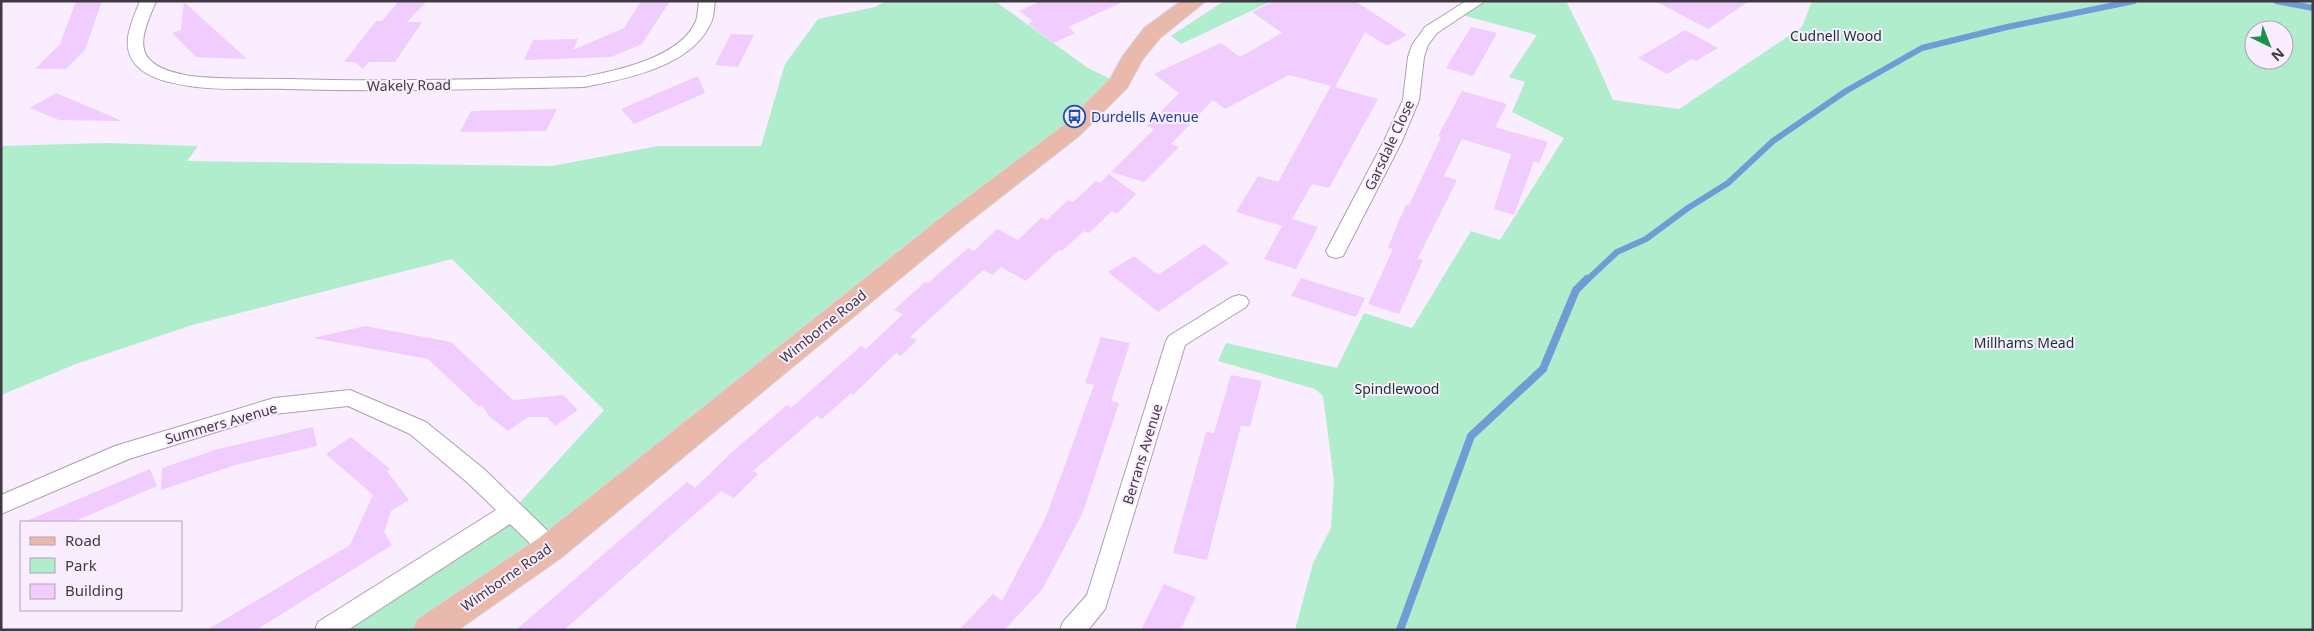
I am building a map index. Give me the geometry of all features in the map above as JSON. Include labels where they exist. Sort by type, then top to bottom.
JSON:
[{"type":"main road","name":"Wimborne Road","points":[[430,630],[550,548],[948,225],[1071,131],[1119,83],[1133,57],[1152,34],[1189,2]]},
{"type":"street","name":"Wakely Road","points":[[148,1],[137,36],[136,48],[138,58],[156,72],[176,79],[204,82],[324,86],[584,82],[611,77],[638,70],[676,51],[699,29],[708,13],[707,1]]},
{"type":"street","name":"Garsdale Close","points":[[1336,251],[1352,224],[1411,100],[1416,57],[1420,45],[1431,30],[1477,1]]},
{"type":"street","name":"Berrans Avenue","points":[[1072,630],[1097,601],[1176,341],[1239,302]]},
{"type":"street","name":"Summers Avenue","points":[[1,505],[132,449],[274,406],[350,398],[418,428],[476,476],[550,548]]},
{"type":"street","points":[[327,630],[512,511]]},
{"type":"green space","points":[[886,1],[995,1],[1088,68],[1119,83],[430,630],[327,630],[512,511],[604,410],[452,259],[192,325],[76,364],[1,395],[1,146],[105,143],[198,146],[187,161],[552,166],[658,146],[761,146],[785,64],[818,19],[875,7]]},
{"type":"green space","points":[[1224,1],[1272,1],[1181,44],[1171,36]]},
{"type":"green space","name":"Millhams Mead","points":[[1477,1],[1566,1],[1613,100],[1679,109],[1802,27],[1812,1],[2313,1],[2313,630],[1295,630],[1313,563],[1331,528],[1334,481],[1323,396],[1315,389],[1218,361],[1226,343],[1337,368],[1364,313],[1412,328],[1471,231],[1500,240],[1564,138],[1512,112],[1525,82],[1509,77],[1537,35],[1458,14]]},
{"type":"building","points":[[76,1],[102,1],[85,50],[66,69],[35,69],[60,44]]},
{"type":"building","points":[[399,1],[427,1],[407,22],[422,22],[395,62],[369,62],[363,69],[355,62],[344,62],[376,21],[382,21]]},
{"type":"building","points":[[641,1],[670,1],[642,44],[611,57],[524,60],[533,40],[578,39],[573,50],[624,28]]},
{"type":"building","points":[[1041,1],[1125,1],[1068,27],[1075,33],[1054,43],[1028,24],[1033,21],[1019,11]]},
{"type":"building","points":[[1274,1],[1355,1],[1407,35],[1387,46],[1365,32],[1335,87],[1378,99],[1329,188],[1312,184],[1292,219],[1318,227],[1296,269],[1264,259],[1282,226],[1236,212],[1258,176],[1278,182],[1331,86],[1289,75],[1225,109],[1213,100],[1171,144],[1179,147],[1144,182],[1111,172],[1154,129],[1147,126],[1179,93],[1154,74],[1221,43],[1240,57],[1282,33],[1252,12]]},
{"type":"building","points":[[1655,1],[1749,1],[1708,29]]},
{"type":"building","points":[[184,2],[247,59],[196,57],[172,33],[181,30]]},
{"type":"building","points":[[1471,27],[1497,33],[1473,76],[1446,68]]},
{"type":"building","points":[[1685,30],[1718,48],[1696,61],[1692,59],[1667,74],[1638,58]]},
{"type":"building","points":[[731,34],[754,35],[738,67],[715,65]]},
{"type":"building","points":[[698,76],[705,93],[634,124],[621,109]]},
{"type":"building","points":[[1462,91],[1507,104],[1495,127],[1548,142],[1539,163],[1534,161],[1514,215],[1494,209],[1511,154],[1462,139],[1444,176],[1457,180],[1418,258],[1423,260],[1399,314],[1368,304],[1393,249],[1388,248],[1397,225],[1406,205],[1409,205],[1441,137],[1438,136]]},
{"type":"building","points":[[56,93],[120,121],[59,120],[30,108]]},
{"type":"building","points":[[557,109],[546,131],[460,132],[471,111]]},
{"type":"building","points":[[1109,174],[1136,194],[1117,214],[1112,211],[1089,233],[1084,231],[1062,251],[1059,250],[1026,281],[1001,267],[993,275],[983,270],[910,337],[917,340],[901,356],[896,353],[853,395],[851,393],[822,419],[817,416],[753,471],[758,474],[734,498],[721,491],[564,630],[516,630],[687,482],[695,488],[731,453],[787,405],[791,408],[861,346],[866,349],[903,314],[894,310],[925,282],[928,283],[968,248],[974,251],[997,229],[1018,240],[1042,217],[1047,220],[1068,200],[1073,202],[1096,181],[1100,183]]},
{"type":"building","points":[[1204,244],[1229,263],[1158,312],[1108,272],[1134,256],[1158,275]]},
{"type":"building","points":[[1301,278],[1365,298],[1356,317],[1291,296]]},
{"type":"building","points":[[365,326],[451,342],[513,400],[563,395],[578,410],[555,426],[547,417],[528,417],[508,431],[489,416],[482,405],[479,407],[428,359],[313,338]]},
{"type":"building","points":[[1101,337],[1130,343],[1111,401],[1119,403],[1083,512],[1042,590],[1004,630],[959,630],[993,594],[1002,601],[1046,517],[1094,385],[1085,383]]},
{"type":"building","points":[[1231,375],[1262,381],[1250,427],[1241,425],[1207,560],[1173,553],[1206,432],[1214,433]]},
{"type":"building","points":[[313,427],[317,446],[235,465],[161,490],[162,468],[218,449]]},
{"type":"building","points":[[351,437],[390,469],[387,471],[409,500],[391,511],[384,532],[392,545],[256,630],[207,630],[350,545],[373,495],[326,454]]},
{"type":"building","points":[[150,469],[157,486],[75,521],[26,521]]},
{"type":"building","points":[[1164,584],[1196,597],[1180,630],[1141,630]]},
{"type":"waterway","points":[[1586,281],[1617,252],[1646,239],[1688,208],[1728,183],[1773,141],[1846,91],[1922,48],[2007,27],[2134,1]]},
{"type":"waterway","points":[[2276,1],[2313,8]]},
{"type":"waterway","points":[[1400,630],[1471,436],[1543,369],[1576,290],[1587,279]]},
{"type":"place","name":"Durdells Avenue","points":[[1075,116]]},
{"type":"park label","name":"Cudnell Wood","points":[[1836,35]]},
{"type":"park label","name":"Spindlewood","points":[[1397,388]]}]
